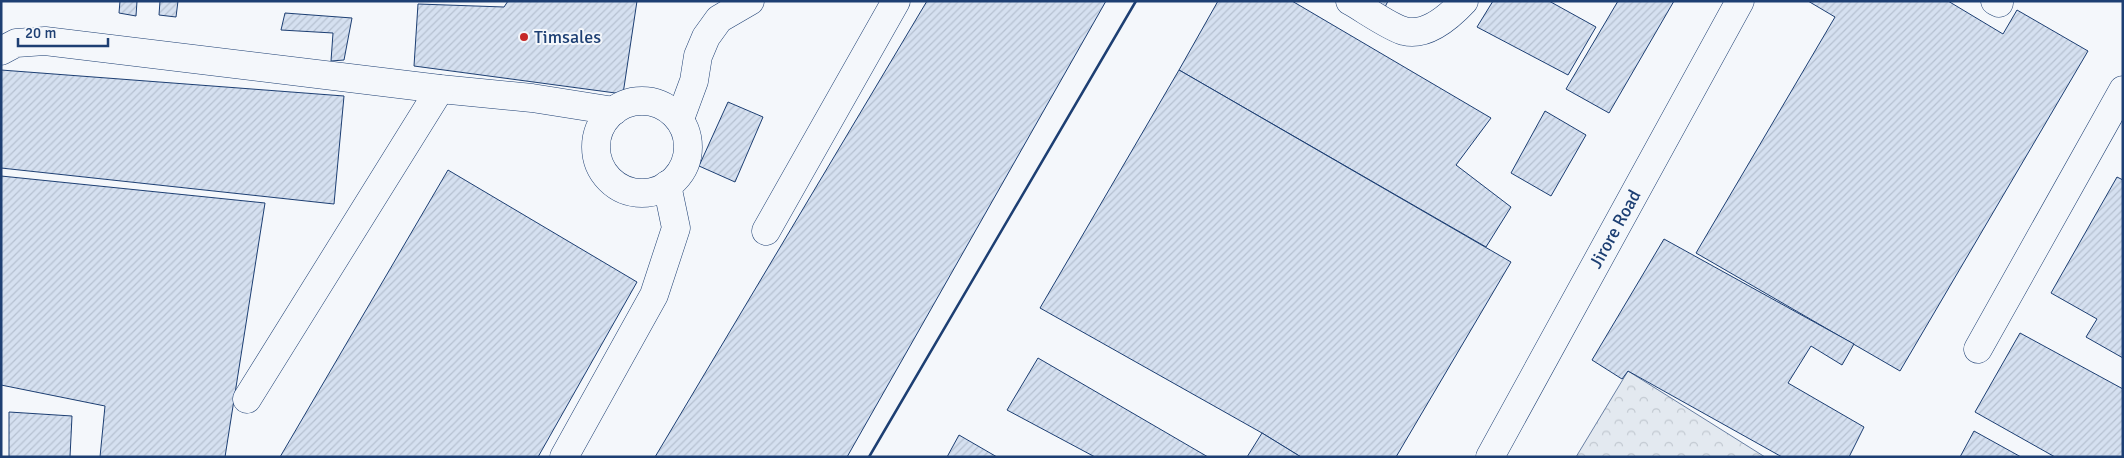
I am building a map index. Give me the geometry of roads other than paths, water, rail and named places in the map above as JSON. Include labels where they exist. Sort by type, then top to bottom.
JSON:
[{"type":"lane","points":[[680,119],[694,81],[698,56],[706,37],[719,19],[750,1]]},
{"type":"lane","points":[[766,231],[896,1]]},
{"type":"lane","points":[[1350,1],[1404,32],[1419,31],[1450,17],[1464,1]]},
{"type":"lane","name":"Jirore Road","points":[[1490,457],[1740,1]]},
{"type":"lane","points":[[1,51],[16,43],[46,41],[440,89],[532,98],[614,111]]},
{"type":"lane","points":[[247,399],[440,89]]},
{"type":"lane","points":[[1978,350],[2123,90]]},
{"type":"lane","points":[[648,101],[666,107],[680,119],[686,130],[688,155],[684,167],[668,185],[656,191],[644,193],[631,191],[619,187],[609,179],[601,168],[597,157],[596,144],[605,120],[614,111],[630,102],[648,101]]},
{"type":"lane","points":[[564,457],[654,295],[676,228],[668,185]]},
{"type":"place","name":"Timsales","points":[[524,37]]}]
